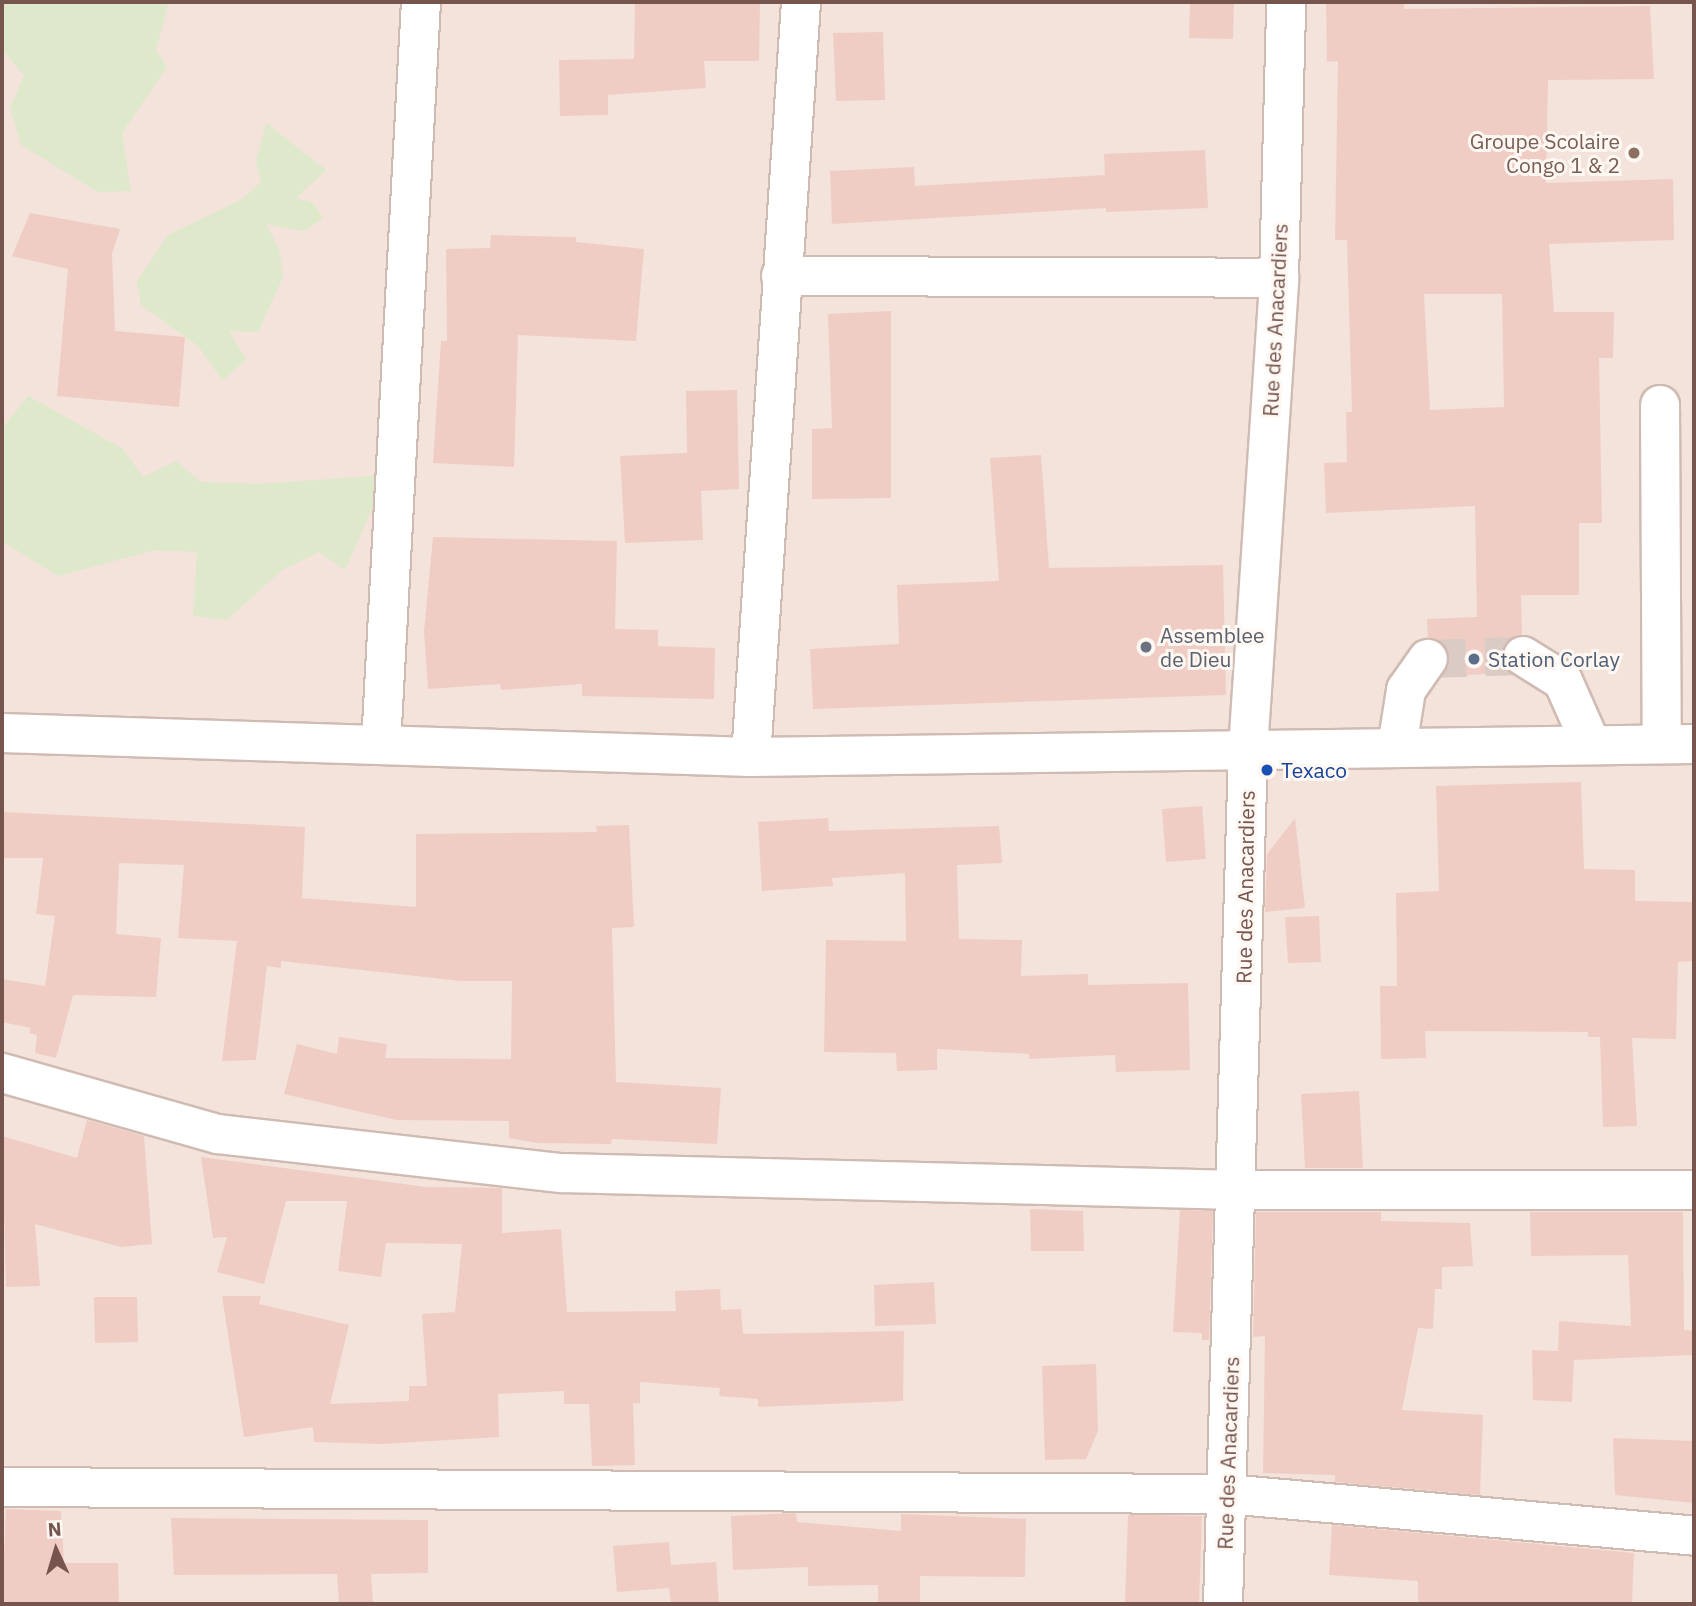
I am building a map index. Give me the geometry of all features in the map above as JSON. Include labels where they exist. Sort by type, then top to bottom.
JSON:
[{"type":"street","points":[[381,745],[421,2]]},
{"type":"street","points":[[751,757],[801,2]]},
{"type":"street","name":"Rue des Anacardiers","points":[[1223,1604],[1248,750],[1279,278],[1286,2]]},
{"type":"street","points":[[781,276],[1279,278]]},
{"type":"street","points":[[2,733],[751,757],[1590,742],[1678,744],[1660,405]]},
{"type":"street","points":[[1523,656],[1563,681],[1590,742]]},
{"type":"street","points":[[1397,747],[1406,690],[1428,659]]},
{"type":"street","points":[[2,1073],[218,1134],[562,1173],[1237,1190],[1694,1190]]},
{"type":"street","points":[[2,1487],[1227,1494],[1694,1536]]},
{"type":"shaded area","points":[[2,2],[1694,2],[1694,1604],[2,1604]]},
{"type":"green space","points":[[2,2],[169,2],[156,50],[167,67],[122,133],[131,191],[98,192],[21,145],[10,108],[24,76],[2,49]]},
{"type":"green space","points":[[266,123],[326,170],[296,198],[313,203],[323,219],[304,231],[266,224],[279,249],[283,277],[258,332],[229,331],[246,359],[223,381],[198,346],[141,305],[137,281],[168,235],[241,200],[261,182],[256,162]]},
{"type":"green space","points":[[28,396],[123,449],[143,477],[176,461],[201,482],[260,484],[387,475],[345,570],[319,552],[282,570],[227,620],[193,616],[197,552],[155,550],[58,576],[2,541],[2,429]]},
{"type":"building","points":[[635,2],[760,2],[759,61],[704,61],[706,88],[608,95],[608,115],[560,116],[559,60],[634,59]]},
{"type":"building","points":[[1190,2],[1234,2],[1233,39],[1189,38]]},
{"type":"building","points":[[1326,2],[1404,2],[1404,9],[1650,6],[1654,79],[1548,80],[1546,183],[1673,179],[1674,240],[1549,244],[1554,312],[1614,312],[1613,358],[1599,358],[1602,523],[1579,523],[1579,595],[1521,595],[1522,634],[1505,644],[1501,655],[1510,673],[1443,676],[1450,662],[1448,651],[1440,641],[1428,638],[1427,619],[1477,617],[1475,506],[1326,513],[1324,463],[1347,462],[1346,412],[1352,412],[1347,240],[1335,240],[1338,61],[1327,62]],"holes":[[[1424,294],[1502,294],[1504,407],[1430,410]]]},
{"type":"building","points":[[883,32],[885,100],[836,101],[833,33]]},
{"type":"building","points":[[1205,150],[1208,208],[1106,212],[1106,208],[832,224],[830,171],[914,167],[915,186],[1105,175],[1104,154]]},
{"type":"building","points":[[30,213],[120,229],[112,254],[115,331],[185,337],[179,407],[57,396],[68,269],[12,256]]},
{"type":"building","points":[[491,235],[576,237],[576,242],[644,249],[636,341],[518,335],[514,467],[433,463],[441,341],[447,341],[446,249],[490,248]]},
{"type":"building","points":[[891,311],[891,498],[812,499],[812,429],[832,428],[828,314]]},
{"type":"building","points":[[737,390],[739,489],[701,491],[703,540],[625,543],[620,456],[687,453],[686,391]]},
{"type":"building","points":[[1041,455],[1049,568],[1223,565],[1226,695],[813,709],[810,649],[899,644],[897,585],[999,581],[990,458]]},
{"type":"building","points":[[433,537],[617,541],[615,629],[658,630],[658,646],[715,648],[714,699],[582,696],[582,684],[501,690],[500,684],[428,689],[424,631]]},
{"type":"building","points":[[1581,782],[1584,869],[1635,870],[1635,901],[1694,902],[1694,961],[1678,962],[1676,1039],[1632,1038],[1637,1126],[1603,1127],[1600,1037],[1588,1037],[1588,1032],[1425,1031],[1426,1058],[1381,1059],[1380,986],[1397,986],[1396,893],[1439,891],[1436,786]]},
{"type":"building","points":[[1202,806],[1206,859],[1166,862],[1162,809]]},
{"type":"building","points":[[2,812],[305,827],[302,898],[416,907],[416,834],[597,832],[596,826],[629,825],[634,927],[612,928],[616,1082],[721,1088],[717,1144],[612,1139],[611,1144],[537,1143],[509,1138],[509,1121],[396,1120],[284,1094],[297,1044],[337,1054],[339,1037],[387,1044],[385,1058],[511,1059],[512,981],[461,981],[281,961],[281,968],[267,966],[256,1060],[222,1061],[237,941],[178,938],[184,865],[119,863],[116,934],[161,938],[156,997],[73,995],[56,1058],[35,1053],[37,1035],[29,1033],[31,1028],[2,1022],[2,979],[45,986],[55,916],[36,914],[43,858],[2,858]]},
{"type":"building","points":[[828,818],[829,831],[999,826],[1002,863],[957,865],[959,939],[1022,940],[1021,976],[1088,974],[1088,985],[1188,983],[1190,1070],[1116,1072],[1115,1055],[1029,1059],[1029,1054],[937,1049],[937,1070],[897,1071],[896,1053],[824,1052],[826,940],[906,941],[905,873],[832,878],[833,886],[762,891],[758,822]]},
{"type":"building","points":[[1295,818],[1305,908],[1265,912],[1267,854]]},
{"type":"building","points":[[1319,916],[1321,962],[1288,963],[1285,917]]},
{"type":"building","points":[[1359,1091],[1363,1168],[1305,1168],[1301,1094]]},
{"type":"building","points":[[87,1120],[144,1136],[152,1244],[121,1247],[35,1224],[40,1286],[6,1287],[2,1136],[77,1158]]},
{"type":"building","points":[[201,1157],[426,1187],[502,1188],[502,1233],[561,1229],[567,1312],[676,1311],[675,1291],[720,1289],[721,1310],[741,1309],[743,1334],[904,1331],[903,1401],[758,1407],[758,1399],[719,1396],[720,1388],[640,1382],[640,1403],[633,1403],[635,1465],[592,1466],[589,1404],[564,1404],[564,1391],[498,1394],[499,1437],[382,1444],[314,1442],[313,1427],[244,1437],[222,1296],[261,1296],[259,1304],[349,1325],[330,1404],[409,1401],[409,1386],[427,1386],[422,1314],[455,1312],[462,1244],[386,1243],[381,1277],[338,1271],[347,1201],[286,1201],[264,1284],[217,1272],[227,1237],[213,1238]]},
{"type":"building","points":[[1030,1209],[1083,1211],[1084,1251],[1031,1251]]},
{"type":"building","points":[[1180,1210],[1213,1211],[1209,1340],[1202,1340],[1202,1333],[1173,1332]]},
{"type":"building","points":[[1256,1212],[1381,1212],[1381,1221],[1470,1223],[1473,1266],[1442,1267],[1442,1289],[1435,1289],[1433,1329],[1418,1328],[1402,1410],[1483,1415],[1480,1495],[1335,1482],[1335,1475],[1263,1473],[1265,1336],[1253,1337]]},
{"type":"building","points":[[1530,1212],[1683,1212],[1684,1330],[1694,1331],[1694,1355],[1574,1360],[1572,1402],[1533,1400],[1532,1350],[1558,1351],[1559,1321],[1631,1326],[1628,1255],[1531,1256]]},
{"type":"building","points":[[934,1282],[936,1324],[875,1326],[874,1285]]},
{"type":"building","points":[[94,1297],[137,1297],[138,1342],[95,1343]]},
{"type":"building","points":[[1096,1364],[1098,1431],[1086,1459],[1045,1460],[1042,1366]]},
{"type":"building","points":[[1613,1438],[1694,1441],[1694,1503],[1615,1495]]},
{"type":"building","points":[[6,1509],[61,1511],[64,1563],[118,1563],[119,1604],[2,1604]]},
{"type":"building","points":[[796,1513],[797,1522],[901,1531],[901,1514],[1026,1519],[1025,1577],[920,1576],[920,1604],[878,1604],[878,1585],[808,1586],[808,1567],[733,1570],[731,1516]]},
{"type":"building","points":[[1128,1515],[1202,1516],[1199,1604],[1125,1604]]},
{"type":"building","points":[[171,1518],[428,1520],[428,1573],[371,1574],[373,1604],[339,1604],[337,1574],[174,1575]]},
{"type":"building","points":[[1332,1525],[1634,1553],[1632,1604],[1418,1604],[1418,1581],[1329,1575]]},
{"type":"building","points":[[669,1542],[671,1565],[716,1562],[719,1604],[671,1604],[669,1588],[617,1592],[613,1546]]},
{"type":"tunnel","points":[[1428,659],[1523,656]]},
{"type":"place","name":"Groupe Scolaire Congo 1 & 2","points":[[1634,153]]},
{"type":"place","name":"Assemblee de Dieu","points":[[1146,647]]},
{"type":"place","name":"Station Corlay","points":[[1474,659]]},
{"type":"place","name":"Texaco","points":[[1267,770]]}]
